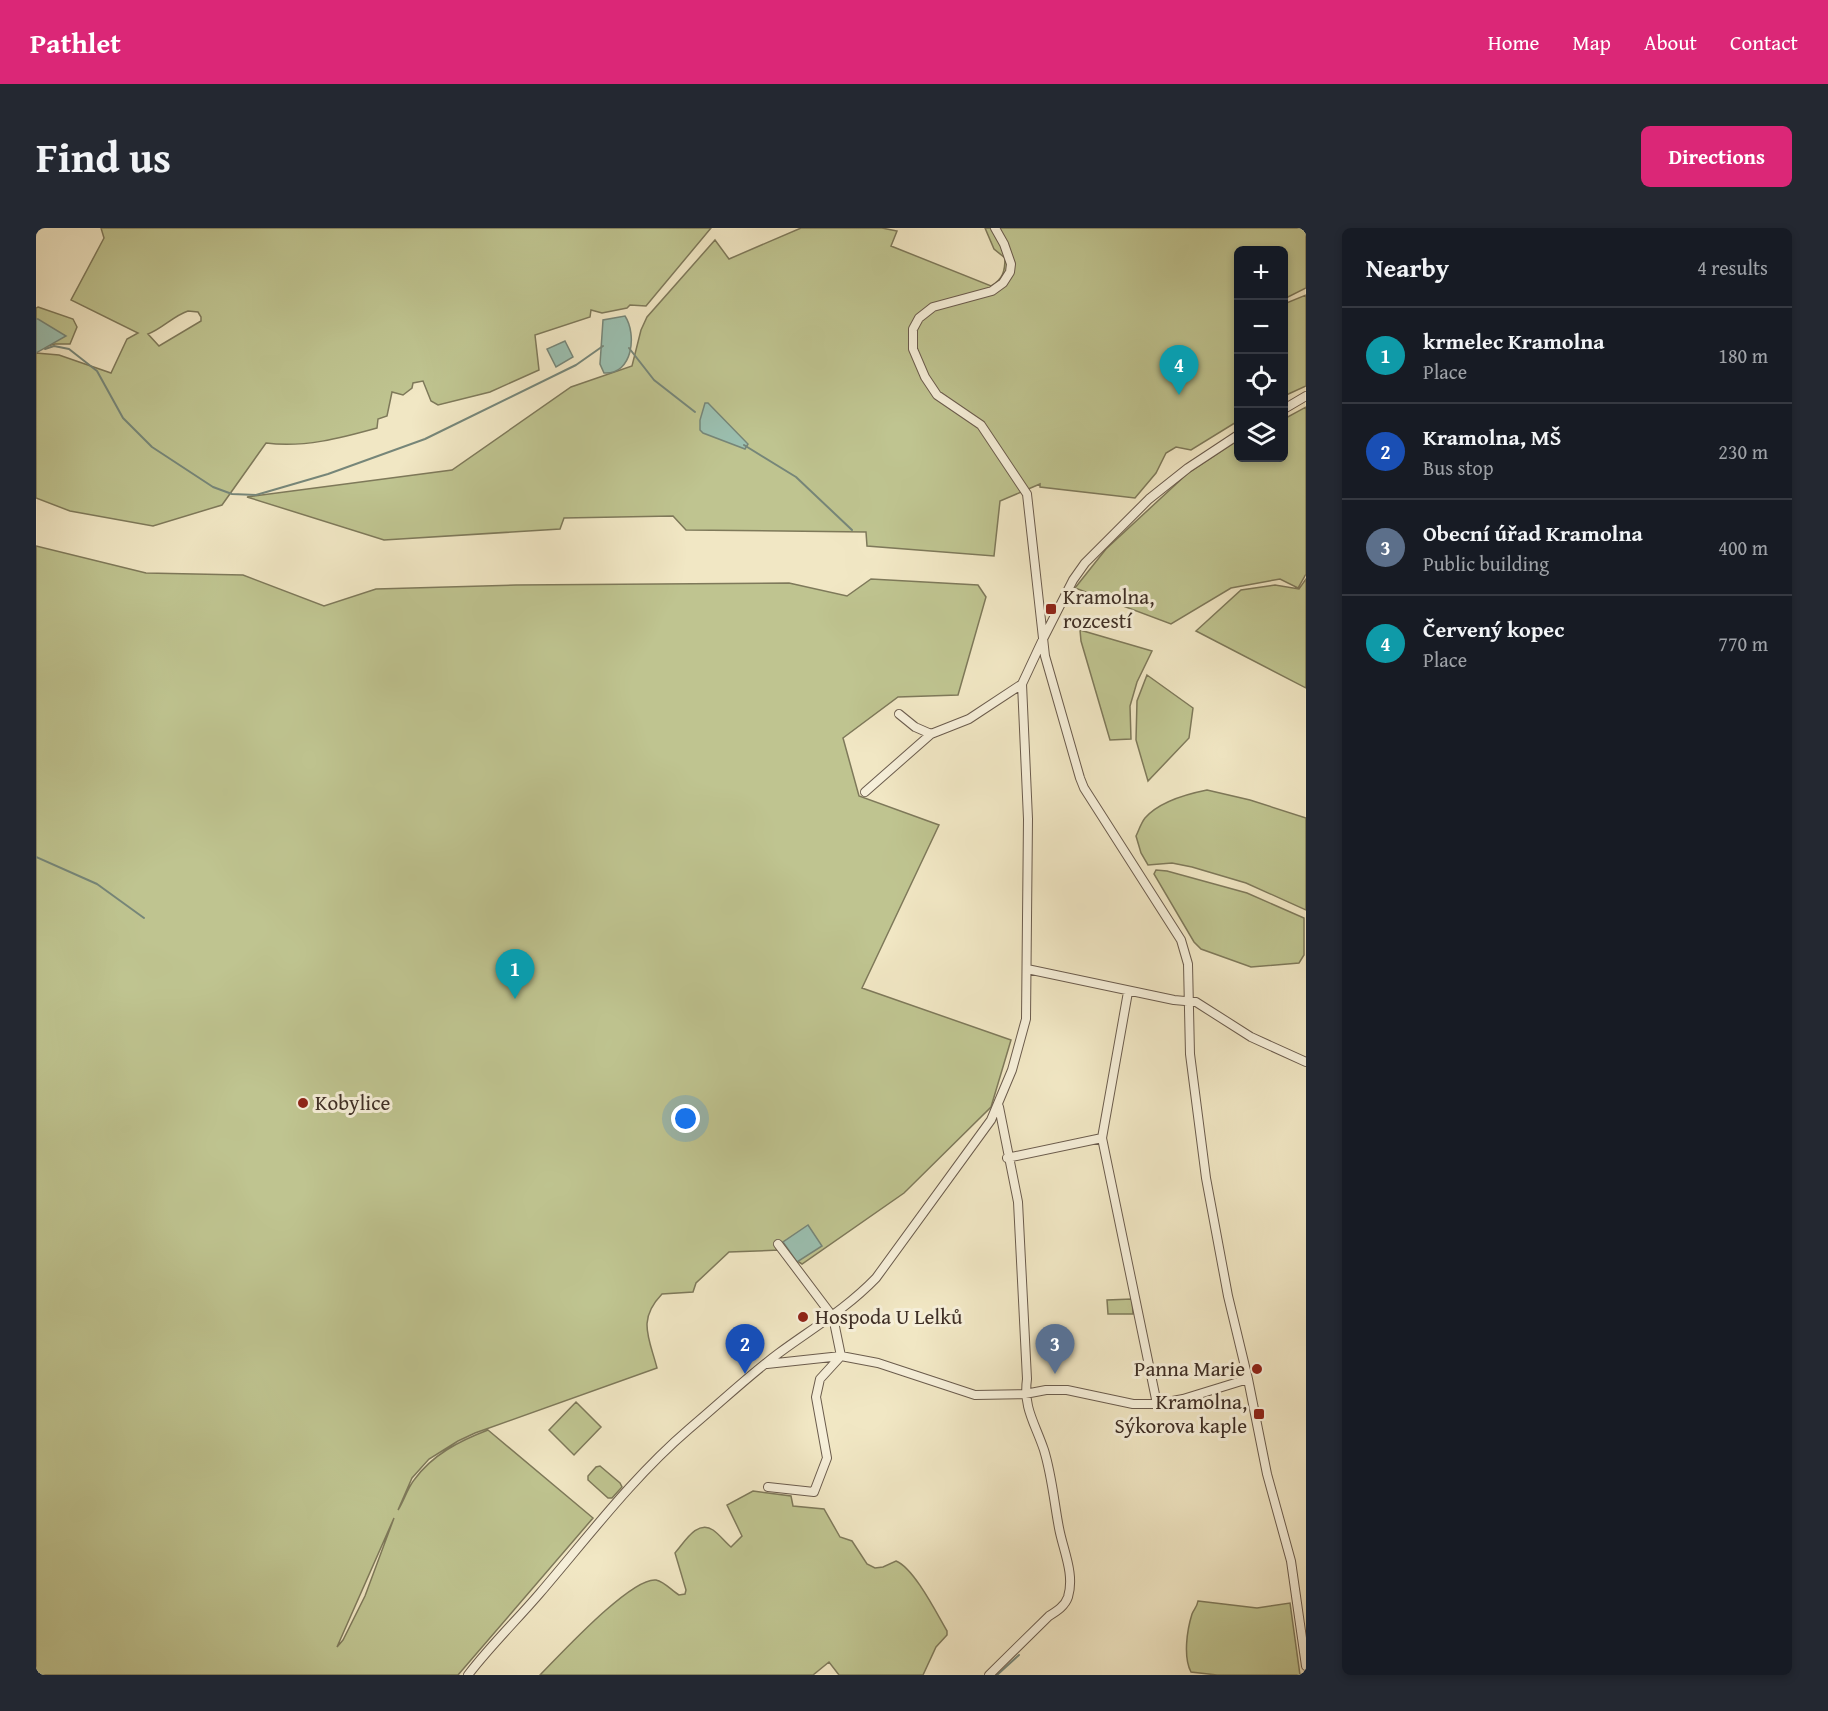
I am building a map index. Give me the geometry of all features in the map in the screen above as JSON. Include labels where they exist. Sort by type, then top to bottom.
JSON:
[{"type":"street","points":[[995,228],[1011,264],[1010,272],[1003,283],[992,291],[933,307],[919,318],[913,329],[913,349],[925,377],[937,395],[981,425],[1027,494],[1045,656],[1084,788],[1181,940],[1188,964],[1190,1054],[1206,1178],[1228,1296],[1267,1474],[1291,1561],[1306,1666]]},
{"type":"street","points":[[1286,408],[1306,396]]},
{"type":"street","points":[[468,1675],[481,1657],[652,1463],[765,1364],[833,1317],[876,1278],[991,1120],[999,1106],[1012,1070],[1026,1019],[1028,819],[1022,684],[1073,580],[1085,563],[1149,499],[1188,468],[1234,438]]},
{"type":"street","points":[[865,792],[931,734],[969,719],[1022,684]]},
{"type":"street","points":[[899,714],[915,727],[931,734]]},
{"type":"street","points":[[1027,969],[1128,992],[1196,1002],[1251,1037],[1306,1062]]},
{"type":"street","points":[[1128,992],[1102,1138],[1157,1404]]},
{"type":"street","points":[[988,1675],[1049,1616],[1060,1609],[1068,1597],[1070,1575],[1045,1451],[1026,1404],[1027,1379],[1018,1202],[1007,1158],[999,1106]]},
{"type":"street","points":[[1007,1158],[1102,1138]]},
{"type":"street","points":[[778,1244],[833,1317],[841,1356]]},
{"type":"street","points":[[765,1364],[841,1356],[878,1363],[975,1395],[1067,1390],[1133,1404],[1157,1404],[1183,1399],[1248,1379]]},
{"type":"street","points":[[768,1487],[814,1492],[827,1458],[816,1397],[820,1379],[841,1356]]},
{"type":"green space","points":[[101,228],[711,228],[646,306],[630,305],[627,308],[602,313],[591,310],[590,317],[535,335],[539,370],[490,392],[438,405],[431,401],[423,381],[413,383],[412,388],[403,395],[392,392],[387,416],[378,419],[377,428],[308,443],[266,443],[222,505],[153,526],[70,511],[36,498],[36,353],[59,355],[111,373],[127,339],[138,333],[71,300],[104,238]],"holes":[[[198,312],[201,321],[159,346],[148,334],[183,313]]]},
{"type":"green space","points":[[801,228],[882,228],[897,231],[891,246],[991,286],[1002,274],[1005,258],[994,249],[985,228],[1306,228],[1306,288],[1288,297],[1288,246],[1234,246],[1234,423],[1191,450],[1176,447],[1166,453],[1156,473],[1135,498],[1040,487],[1040,484],[1000,501],[994,556],[867,546],[866,532],[686,530],[673,516],[564,518],[560,529],[384,540],[247,497],[452,470],[571,387],[632,366],[641,330],[647,317],[715,240],[729,259]]},
{"type":"green space","points":[[1306,295],[1306,386],[1288,394],[1288,354],[1288,302]]},
{"type":"green space","points":[[36,308],[73,319],[77,327],[70,344],[55,344],[36,349]]},
{"type":"green space","points":[[1306,407],[1306,574],[1298,588],[1280,579],[1231,588],[1171,624],[1075,588],[1106,549],[1188,473],[1234,443],[1234,462],[1288,462],[1288,417]]},
{"type":"green space","points":[[36,546],[146,573],[243,575],[324,606],[376,589],[516,585],[789,583],[847,596],[871,579],[978,585],[986,597],[958,695],[898,697],[843,738],[859,796],[939,825],[862,988],[1011,1040],[991,1107],[904,1193],[802,1264],[780,1250],[729,1252],[696,1283],[693,1292],[662,1294],[654,1303],[647,1321],[648,1338],[657,1368],[475,1433],[429,1459],[412,1478],[398,1510],[412,1484],[429,1463],[457,1444],[488,1430],[593,1518],[458,1675],[36,1675]],"holes":[[[394,1518],[365,1596],[343,1640],[337,1647]]]},
{"type":"green space","points":[[1306,579],[1306,688],[1196,631],[1241,590],[1275,585],[1299,589]]},
{"type":"green space","points":[[1080,630],[1152,651],[1137,682],[1130,706],[1131,739],[1110,740],[1081,641]]},
{"type":"green space","points":[[1147,675],[1193,708],[1189,738],[1148,781],[1136,740],[1137,701]]},
{"type":"green space","points":[[1207,790],[1250,800],[1306,818],[1306,910],[1246,883],[1192,867],[1172,863],[1148,865],[1141,853],[1136,836],[1145,818],[1165,803]]},
{"type":"green space","points":[[1156,870],[1247,893],[1304,918],[1304,955],[1299,963],[1251,967],[1201,949],[1194,942],[1154,874]]},
{"type":"green space","points":[[1132,1299],[1133,1314],[1108,1314],[1107,1300]]},
{"type":"green space","points":[[576,1402],[601,1427],[574,1455],[549,1430]]},
{"type":"green space","points":[[600,1466],[622,1487],[612,1498],[608,1498],[588,1480],[588,1476]]},
{"type":"green space","points":[[753,1491],[791,1496],[793,1506],[824,1509],[840,1537],[852,1541],[867,1564],[875,1568],[896,1561],[910,1572],[947,1631],[947,1635],[936,1647],[923,1675],[839,1675],[829,1662],[813,1675],[540,1675],[596,1619],[630,1591],[645,1582],[656,1580],[679,1595],[685,1594],[686,1590],[675,1553],[691,1534],[707,1527],[731,1547],[742,1536],[727,1505]]},
{"type":"green space","points":[[1198,1601],[1257,1608],[1290,1603],[1300,1675],[1217,1675],[1191,1672],[1186,1651],[1187,1635]]},
{"type":"shaded area","points":[[625,316],[631,333],[627,361],[614,372],[604,373],[600,364],[603,320]]},
{"type":"shaded area","points":[[36,319],[38,319],[66,336],[36,353]]},
{"type":"shaded area","points":[[565,341],[573,357],[556,367],[547,349]]},
{"type":"shaded area","points":[[705,403],[708,403],[748,444],[745,449],[700,430],[700,420]]},
{"type":"shaded area","points":[[808,1225],[822,1246],[797,1262],[783,1242]]},
{"type":"waterway","points":[[45,349],[54,346],[69,349],[97,371],[123,418],[152,447],[213,487],[232,494],[256,495],[328,474],[425,439],[576,365],[603,346]]},
{"type":"waterway","points":[[629,348],[654,380],[695,412]]},
{"type":"waterway","points":[[744,445],[796,477],[852,530]]},
{"type":"waterway","points":[[36,857],[97,884],[144,918]]},
{"type":"waterway","points":[[997,1675],[1019,1655]]},
{"type":"place","name":"Červený kopec","points":[[1179,395]]},
{"type":"place","name":"Kramolna, rozcestí","points":[[1051,609]]},
{"type":"place","name":"krmelec Kramolna","points":[[515,999]]},
{"type":"place","name":"Kobylice","points":[[303,1103]]},
{"type":"place","name":"Hospoda U Lelků","points":[[803,1317]]},
{"type":"place","name":"Panna Marie","points":[[1257,1369]]},
{"type":"place","name":"Kramolna, MŠ","points":[[745,1374]]},
{"type":"place","name":"Obecní úřad Kramolna","points":[[1055,1374]]},
{"type":"place","name":"Kramolna, Sýkorova kaple","points":[[1259,1414]]}]
